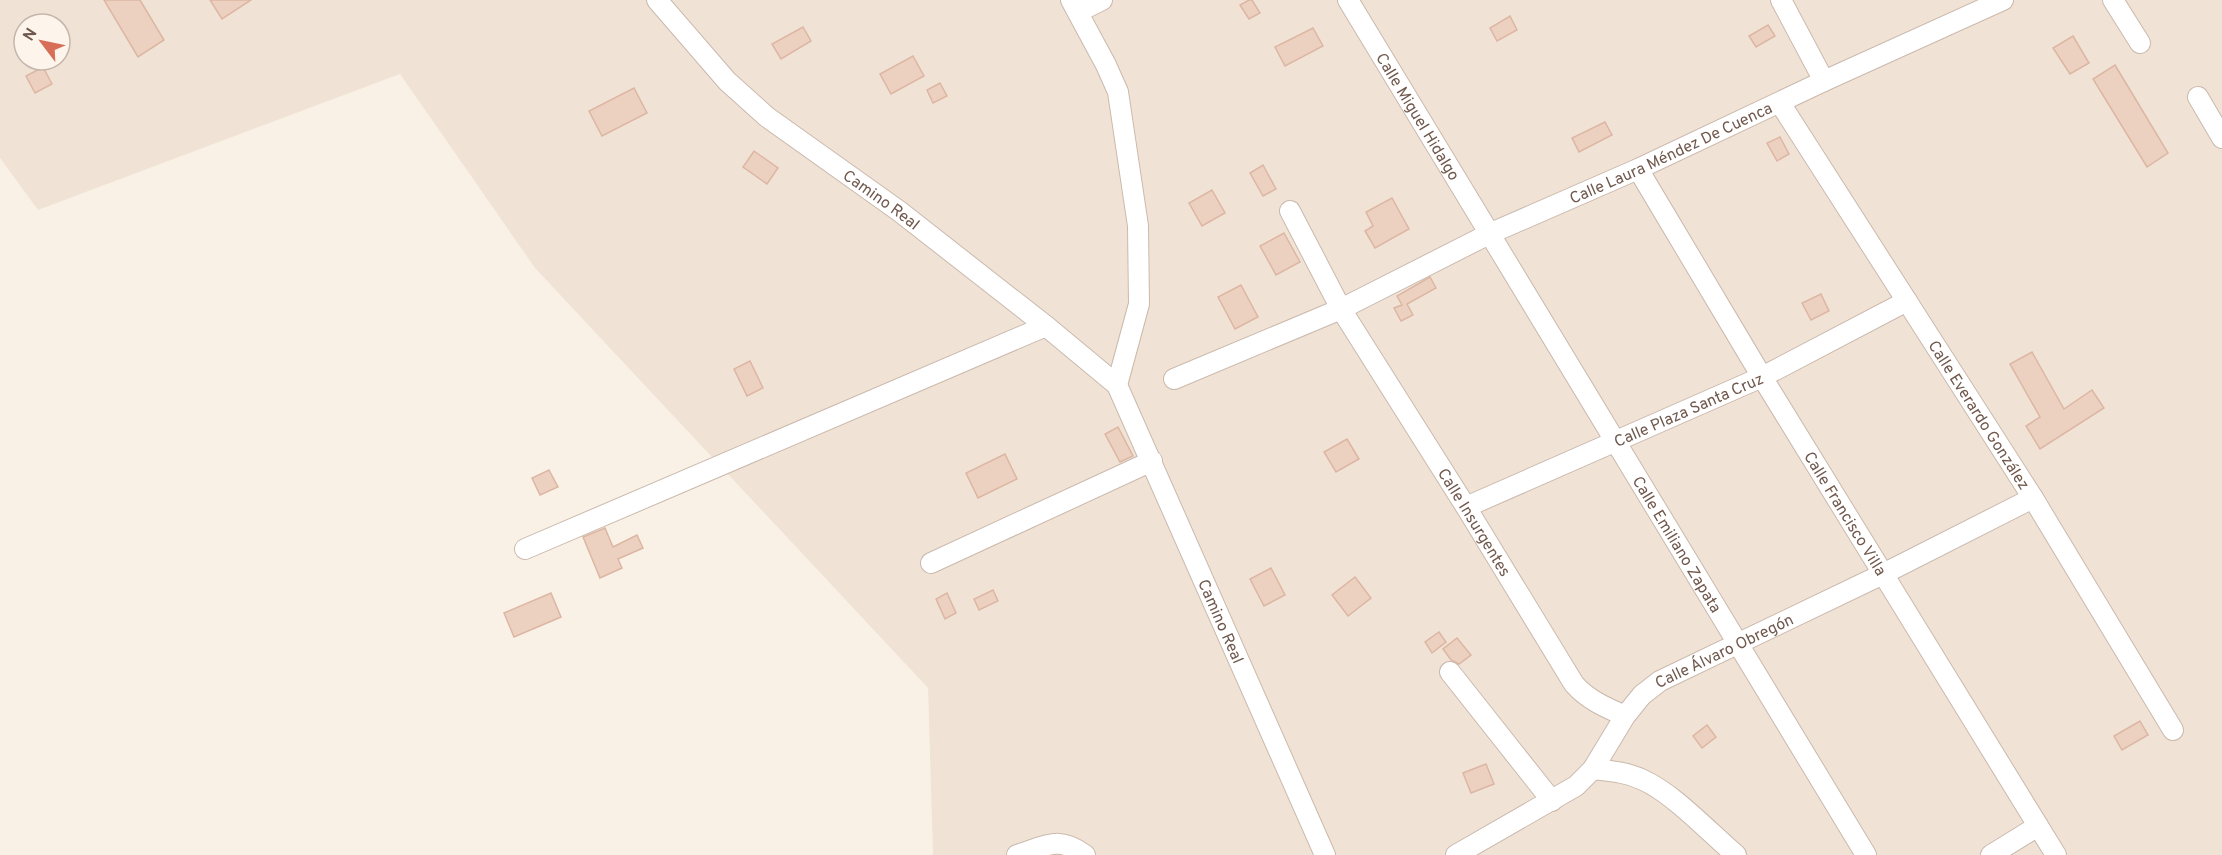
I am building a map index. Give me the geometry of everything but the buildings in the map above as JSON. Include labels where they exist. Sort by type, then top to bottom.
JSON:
[{"type":"street","name":"Camino Real","points":[[657,0],[727,81],[767,117],[899,211],[1046,326],[1117,385],[1325,855]]},
{"type":"street","points":[[1102,0],[1074,6],[1118,92],[1138,226],[1139,304],[1117,385]]},
{"type":"street","name":"Calle Miguel Hidalgo","points":[[1348,0],[1489,234]]},
{"type":"street","points":[[1781,0],[1824,81]]},
{"type":"street","name":"Calle Laura Méndez De Cuenca","points":[[1174,379],[1341,309],[1489,234],[1638,169],[2003,0]]},
{"type":"street","points":[[2113,0],[2140,43]]},
{"type":"street","points":[[2198,97],[2222,138]]},
{"type":"street","name":"Calle Everardo González","points":[[1780,103],[2033,498],[2173,730]]},
{"type":"street","name":"Calle Francisco Villa","points":[[1638,169],[1762,377],[2056,855]]},
{"type":"street","name":"Calle Insurgentes","points":[[1290,211],[1341,309],[1574,684],[1594,703],[1624,716]]},
{"type":"street","name":"Calle Emiliano Zapata","points":[[1489,234],[1866,855]]},
{"type":"street","name":"Calle Plaza Santa Cruz","points":[[1466,507],[1762,377],[1906,301]]},
{"type":"street","points":[[525,549],[1046,326]]},
{"type":"street","points":[[931,563],[1152,461]]},
{"type":"street","name":"Calle Álvaro Obregón","points":[[1456,855],[1576,786],[1593,769],[1624,716],[1642,694],[1660,681],[1883,574],[2033,498]]},
{"type":"street","points":[[1450,672],[1552,801]]},
{"type":"street","points":[[1593,769],[1623,772],[1661,789],[1736,855]]},
{"type":"street","points":[[1991,855],[2038,826]]},
{"type":"street","points":[[1017,855],[1052,844],[1066,843],[1085,855]]},
{"type":"shaded area","points":[[0,0],[2222,0],[2222,855],[933,855],[928,688],[535,268],[400,74],[38,210],[0,158]]}]
